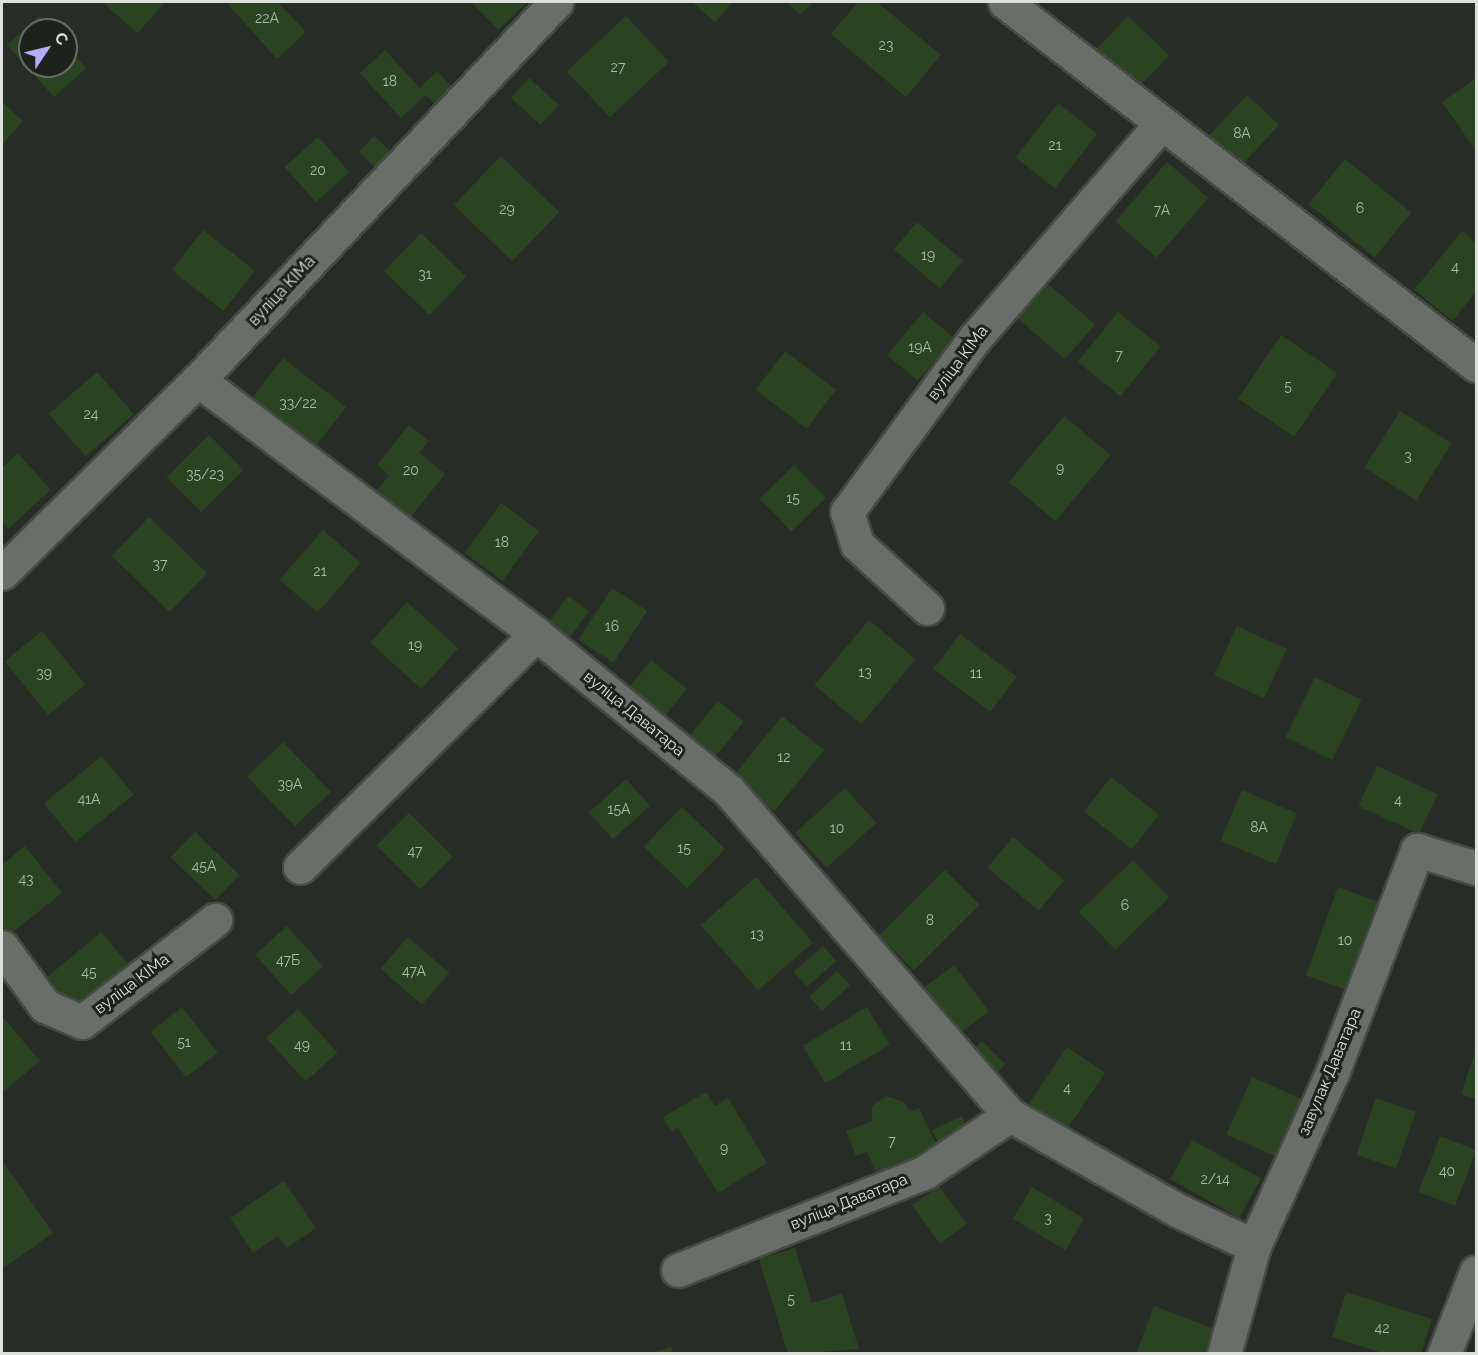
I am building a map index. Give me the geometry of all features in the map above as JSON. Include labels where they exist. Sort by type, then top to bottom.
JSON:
[{"type":"street","name":"вуліца КІМа","points":[[2,573],[198,380],[556,2]]},
{"type":"street","points":[[1005,2],[1476,365]]},
{"type":"street","name":"вуліца КІМа","points":[[927,608],[857,544],[847,512],[975,338],[1162,123]]},
{"type":"street","name":"вуліца Даватара","points":[[198,380],[536,634],[729,791],[1010,1115],[1179,1211],[1254,1246]]},
{"type":"street","points":[[300,867],[536,634]]},
{"type":"street","name":"завулак Даватара","points":[[1224,1353],[1254,1246],[1332,1073],[1417,850],[1476,868]]},
{"type":"street","name":"вуліца КІМа","points":[[2,947],[45,1006],[82,1022],[215,920]]},
{"type":"street","name":"вуліца Даватара","points":[[678,1270],[925,1172],[1010,1115]]},
{"type":"street","points":[[1444,1353],[1476,1272]]},
{"type":"building","points":[[102,2],[165,2],[138,33]]},
{"type":"building","points":[[278,2],[306,32],[277,59],[227,3]]},
{"type":"building","points":[[471,2],[528,2],[498,30]]},
{"type":"building","points":[[692,2],[733,2],[715,22]]},
{"type":"building","points":[[787,2],[814,2],[800,15]]},
{"type":"building","points":[[858,2],[877,2],[941,55],[906,97],[831,34]]},
{"type":"building","points":[[626,16],[669,62],[610,117],[567,71]]},
{"type":"building","points":[[1128,16],[1169,56],[1134,92],[1093,52]]},
{"type":"building","points":[[18,35],[18,57],[7,45]]},
{"type":"building","points":[[385,50],[420,88],[437,71],[457,92],[438,108],[426,95],[401,118],[360,73]]},
{"type":"building","points":[[78,59],[86,68],[78,75]]},
{"type":"building","points":[[37,78],[75,78],[54,97]]},
{"type":"building","points":[[529,78],[559,105],[541,125],[511,98]]},
{"type":"building","points":[[1476,78],[1476,151],[1442,102]]},
{"type":"building","points":[[1247,95],[1279,125],[1237,170],[1205,140]]},
{"type":"building","points":[[2,102],[23,121],[2,145]]},
{"type":"building","points":[[1058,103],[1097,134],[1055,188],[1016,157]]},
{"type":"building","points":[[374,136],[391,152],[376,168],[359,152]]},
{"type":"building","points":[[318,137],[349,172],[316,202],[285,167]]},
{"type":"building","points":[[501,156],[559,212],[512,261],[454,205]]},
{"type":"building","points":[[1345,159],[1411,212],[1375,258],[1308,204]]},
{"type":"building","points":[[1167,162],[1209,198],[1157,258],[1115,222]]},
{"type":"building","points":[[917,222],[963,261],[940,288],[894,250]]},
{"type":"building","points":[[203,230],[255,271],[224,311],[172,270]]},
{"type":"building","points":[[1462,231],[1476,243],[1476,291],[1453,321],[1414,290]]},
{"type":"building","points":[[421,233],[466,277],[430,315],[384,271]]},
{"type":"building","points":[[1046,282],[1095,325],[1065,359],[1016,317]]},
{"type":"building","points":[[923,312],[954,338],[918,381],[887,355]]},
{"type":"building","points":[[1118,312],[1161,347],[1120,396],[1078,362]]},
{"type":"building","points":[[1281,335],[1337,373],[1294,437],[1238,399]]},
{"type":"building","points":[[785,351],[836,390],[807,429],[756,390]]},
{"type":"building","points":[[283,358],[346,407],[314,448],[251,399]]},
{"type":"building","points":[[97,372],[134,414],[85,456],[49,414]]},
{"type":"building","points":[[1400,411],[1452,443],[1416,500],[1364,468]]},
{"type":"building","points":[[1064,416],[1111,455],[1055,521],[1009,482]]},
{"type":"building","points":[[409,425],[429,441],[419,453],[445,474],[406,523],[373,496],[389,475],[377,465]]},
{"type":"building","points":[[209,435],[244,470],[201,512],[167,477]]},
{"type":"building","points":[[18,453],[51,490],[8,529],[2,522],[2,468]]},
{"type":"building","points":[[794,465],[826,498],[791,531],[759,498]]},
{"type":"building","points":[[501,503],[539,531],[503,581],[465,553]]},
{"type":"building","points":[[149,517],[207,573],[170,612],[111,556]]},
{"type":"building","points":[[323,530],[361,563],[317,613],[280,580]]},
{"type":"building","points":[[612,588],[647,611],[613,663],[578,640]]},
{"type":"building","points":[[568,596],[589,611],[567,642],[546,627]]},
{"type":"building","points":[[407,602],[458,648],[421,689],[370,643]]},
{"type":"building","points":[[869,620],[916,659],[861,724],[814,685]]},
{"type":"building","points":[[1237,626],[1287,649],[1264,698],[1214,675]]},
{"type":"building","points":[[42,631],[85,685],[48,715],[5,661]]},
{"type":"building","points":[[960,634],[1017,677],[990,712],[934,669]]},
{"type":"building","points":[[651,660],[687,689],[663,718],[627,690]]},
{"type":"building","points":[[1315,677],[1362,700],[1332,760],[1286,737]]},
{"type":"building","points":[[718,701],[744,722],[715,757],[690,736]]},
{"type":"building","points":[[782,716],[824,750],[774,811],[732,777]]},
{"type":"building","points":[[283,742],[331,792],[295,826],[247,777]]},
{"type":"building","points":[[102,756],[133,795],[75,842],[44,803]]},
{"type":"building","points":[[1377,766],[1438,794],[1419,834],[1358,806]]},
{"type":"building","points":[[1111,777],[1159,815],[1132,849],[1084,812]]},
{"type":"building","points":[[626,779],[650,806],[613,839],[589,812]]},
{"type":"building","points":[[845,788],[876,823],[827,868],[795,833]]},
{"type":"building","points":[[1242,790],[1297,813],[1276,864],[1221,841]]},
{"type":"building","points":[[682,807],[725,849],[687,888],[644,847]]},
{"type":"building","points":[[409,813],[453,857],[420,889],[376,846]]},
{"type":"building","points":[[195,832],[240,875],[215,900],[171,857]]},
{"type":"building","points":[[1013,837],[1064,880],[1039,911],[987,868]]},
{"type":"building","points":[[25,846],[62,893],[9,935],[2,926],[2,865]]},
{"type":"building","points":[[1133,860],[1169,897],[1115,950],[1079,912]]},
{"type":"building","points":[[945,870],[980,905],[914,970],[879,936]]},
{"type":"building","points":[[756,877],[813,943],[758,991],[701,925]]},
{"type":"building","points":[[1338,887],[1384,904],[1352,992],[1306,975]]},
{"type":"building","points":[[287,926],[323,966],[291,995],[255,955]]},
{"type":"building","points":[[101,932],[131,968],[78,1013],[47,977]]},
{"type":"building","points":[[408,937],[450,973],[422,1005],[380,969]]},
{"type":"building","points":[[823,946],[836,961],[807,987],[794,972]]},
{"type":"building","points":[[954,965],[989,1011],[955,1037],[920,990]]},
{"type":"building","points":[[837,971],[850,985],[822,1011],[809,997]]},
{"type":"building","points":[[182,1007],[218,1053],[186,1077],[150,1032]]},
{"type":"building","points":[[867,1007],[890,1045],[825,1083],[803,1046]]},
{"type":"building","points":[[298,1009],[337,1053],[306,1082],[266,1038]]},
{"type":"building","points":[[2,1016],[40,1061],[3,1092],[2,1091]]},
{"type":"building","points":[[982,1041],[1005,1064],[993,1077],[969,1054]]},
{"type":"building","points":[[1067,1047],[1105,1073],[1067,1129],[1029,1103]]},
{"type":"building","points":[[1474,1055],[1476,1056],[1476,1099],[1461,1094]]},
{"type":"building","points":[[1252,1077],[1304,1100],[1278,1158],[1226,1135]]},
{"type":"building","points":[[706,1092],[715,1106],[728,1098],[767,1163],[718,1193],[678,1128],[672,1132],[663,1117]]},
{"type":"building","points":[[886,1096],[904,1102],[910,1111],[919,1108],[939,1151],[879,1179],[867,1152],[856,1156],[846,1131],[872,1121],[872,1106]]},
{"type":"building","points":[[1376,1098],[1416,1112],[1396,1168],[1356,1155]]},
{"type":"building","points":[[962,1116],[971,1135],[941,1149],[932,1130]]},
{"type":"building","points":[[1440,1136],[1476,1150],[1455,1206],[1418,1192]]},
{"type":"building","points":[[1192,1140],[1261,1178],[1239,1218],[1170,1179]]},
{"type":"building","points":[[2,1160],[53,1233],[2,1269]]},
{"type":"building","points":[[284,1181],[316,1228],[287,1248],[278,1236],[253,1253],[230,1218]]},
{"type":"building","points":[[939,1186],[967,1224],[940,1243],[912,1205]]},
{"type":"building","points":[[1032,1187],[1084,1218],[1065,1250],[1013,1219]]},
{"type":"building","points":[[795,1248],[812,1303],[842,1294],[859,1349],[788,1354],[759,1259]]},
{"type":"building","points":[[1346,1292],[1432,1319],[1421,1354],[1386,1354],[1332,1337]]},
{"type":"building","points":[[1154,1306],[1220,1331],[1212,1354],[1136,1354]]},
{"type":"building","points":[[671,1347],[673,1354],[651,1354],[651,1353]]}]
